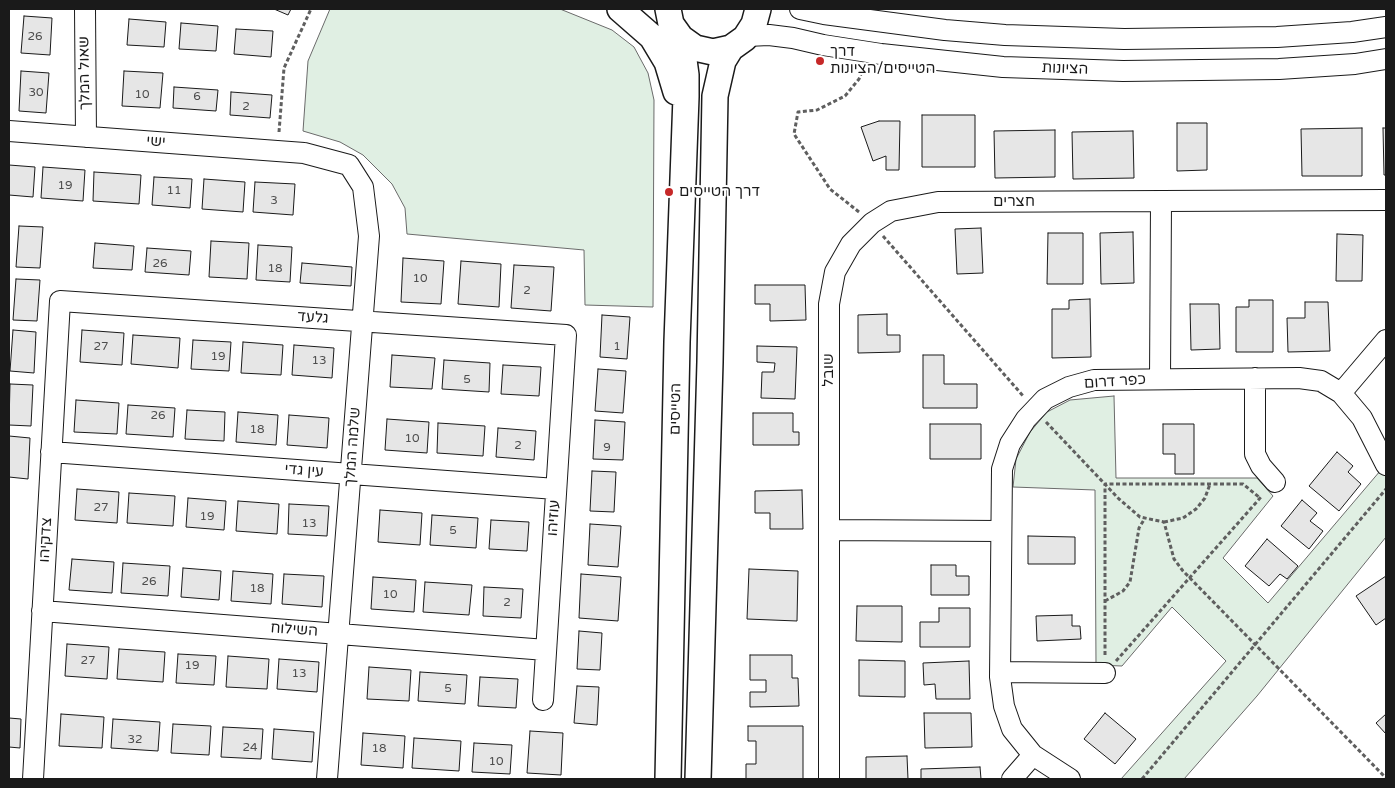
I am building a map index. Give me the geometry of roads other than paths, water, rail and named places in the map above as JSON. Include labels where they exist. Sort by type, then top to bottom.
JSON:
[{"type":"main road","points":[[620,9],[652,37],[667,62],[677,93],[684,134]]},
{"type":"main road","points":[[698,779],[715,96],[723,61],[754,24],[758,9]]},
{"type":"main road","points":[[664,11],[681,38],[688,44],[704,51],[722,51],[739,42]]},
{"type":"main road","name":"הטייסים","points":[[668,779],[677,342],[686,76],[681,38]]},
{"type":"street","name":"שאול המלך","points":[[85,9],[86,137]]},
{"type":"street","points":[[800,9],[824,14],[945,30],[1005,35],[1124,39],[1277,37],[1352,32],[1386,27]]},
{"type":"street","name":"הציונות","points":[[739,42],[770,35],[881,54],[942,62],[1023,68],[1123,71],[1279,69],[1355,64],[1386,59]]},
{"type":"street","name":"ישי","points":[[9,131],[304,153]]},
{"type":"street","name":"שלמה המלך","points":[[304,153],[349,165],[363,187],[369,236],[328,779]]},
{"type":"street","name":"חצרים","points":[[872,223],[891,211],[938,202],[1386,200]]},
{"type":"street","points":[[1160,379],[1161,202]]},
{"type":"street","name":"שובל","points":[[829,779],[829,304],[835,272],[852,244],[872,223]]},
{"type":"street","name":"גלעד","points":[[60,301],[566,335]]},
{"type":"street","name":"צדקיהו","points":[[33,779],[60,301]]},
{"type":"street","name":"עוזיהו","points":[[543,700],[566,335]]},
{"type":"street","points":[[1341,393],[1386,340]]},
{"type":"street","points":[[1254,378],[1255,454],[1261,466],[1275,482]]},
{"type":"street","name":"כפר דרום","points":[[1070,779],[1033,756],[1012,730],[1004,706],[1000,672],[1002,469],[1010,444],[1026,419],[1045,399],[1069,387],[1094,380],[1299,378],[1321,381],[1341,393],[1362,418],[1386,465]]},
{"type":"street","name":"עין גדי","points":[[51,452],[556,489]]},
{"type":"street","points":[[830,530],[1000,531]]},
{"type":"street","name":"השילוח","points":[[42,611],[546,650]]},
{"type":"street","points":[[1000,672],[1105,673]]},
{"type":"street","points":[[1012,779],[1033,756]]},
{"type":"place","name":"דרך הטייסים/הציונות","points":[[820,61]]},
{"type":"place","name":"דרך הטייסים","points":[[669,192]]}]
